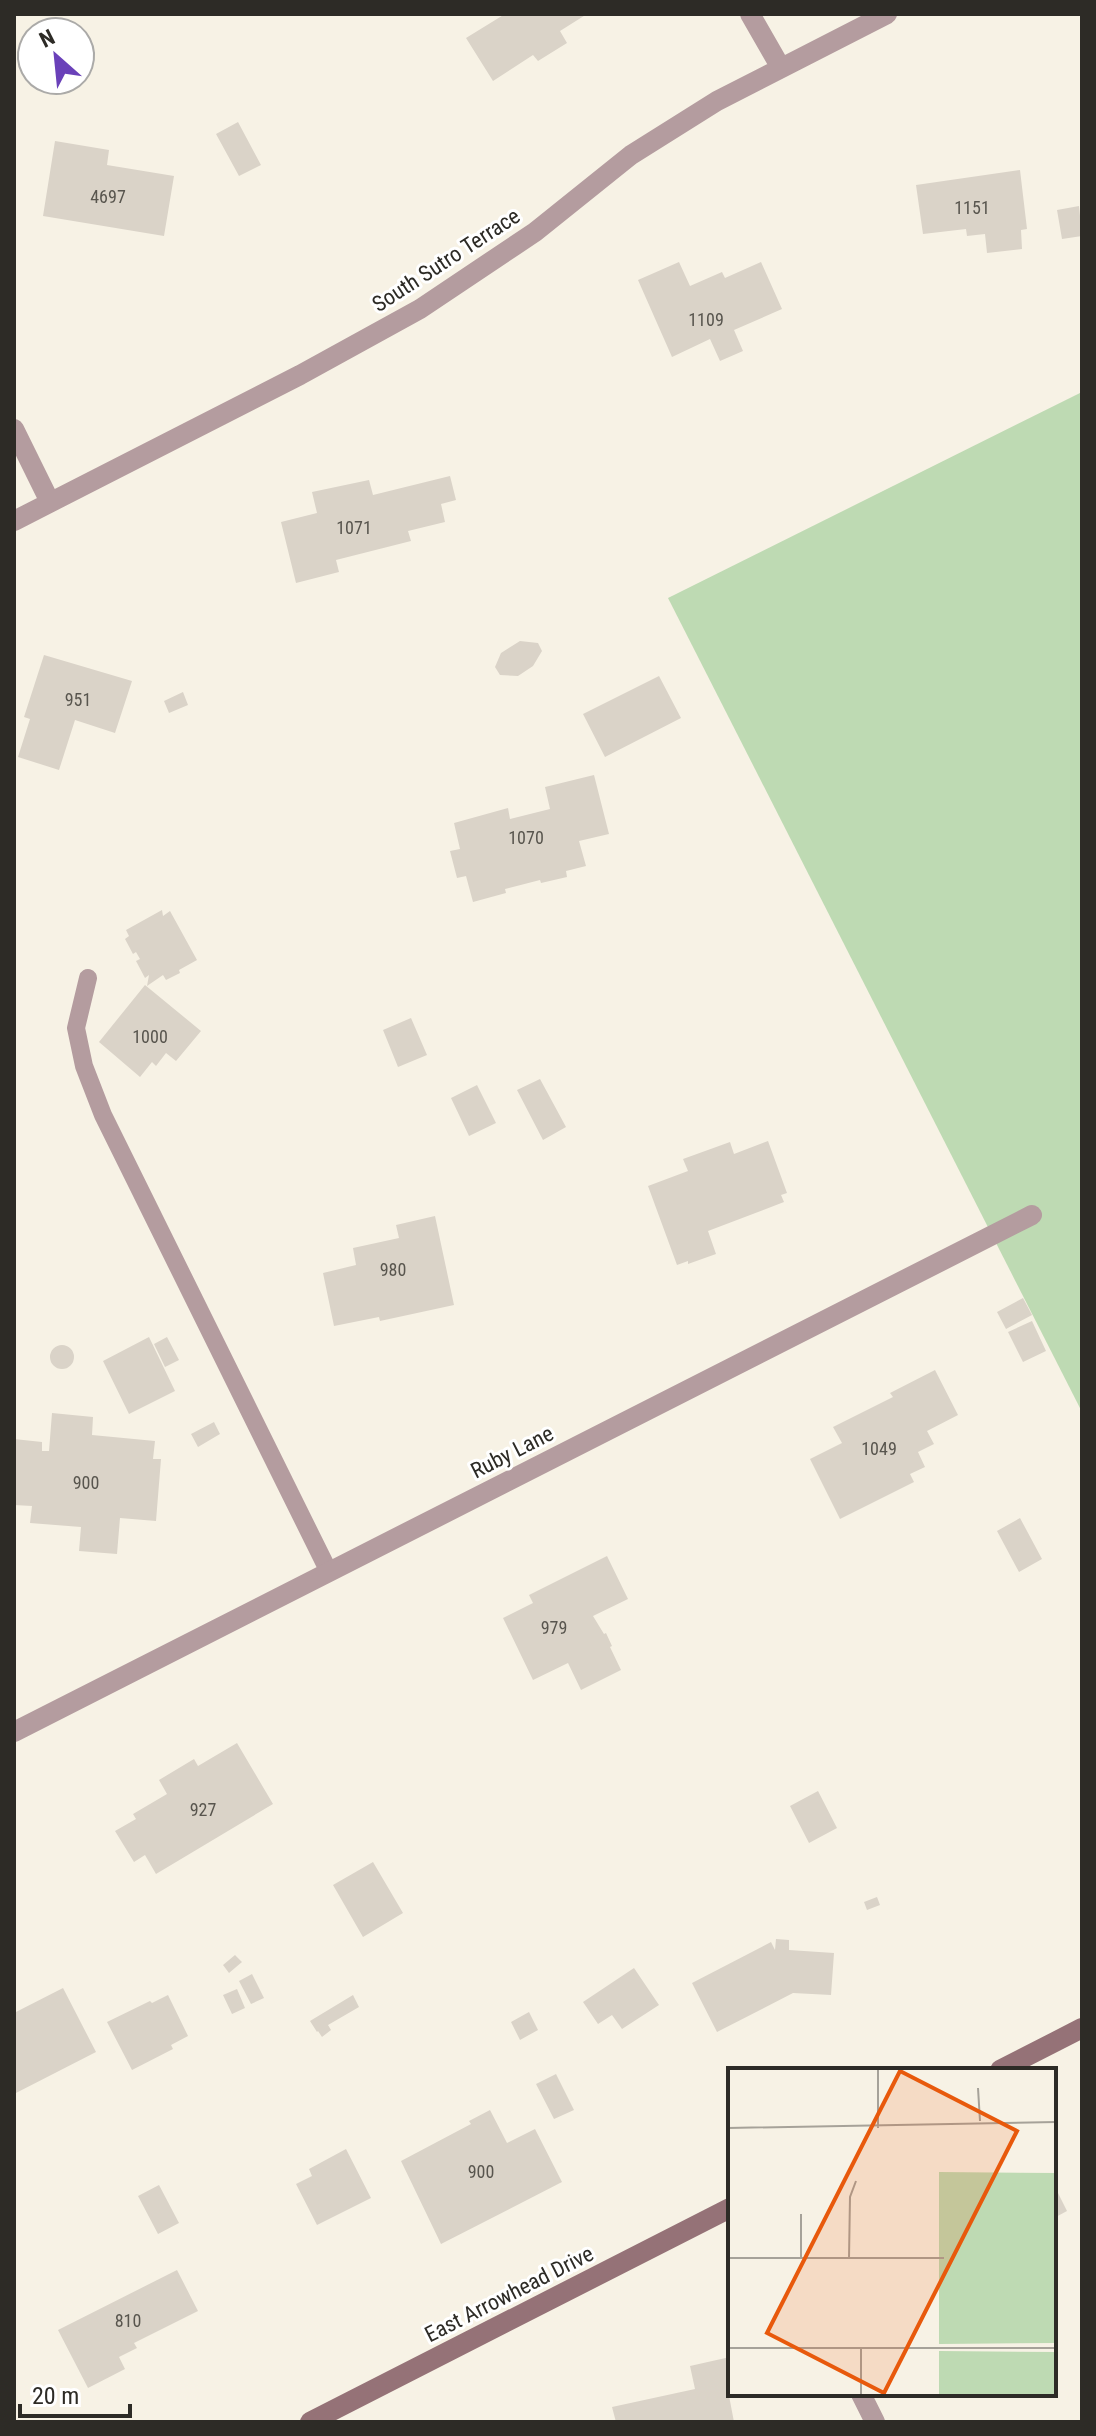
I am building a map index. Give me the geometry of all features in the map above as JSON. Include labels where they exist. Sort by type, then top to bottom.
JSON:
[{"type":"street","points":[[750,14],[781,68]]},
{"type":"street","name":"South Sutro Terrace","points":[[14,521],[300,375],[420,309],[535,232],[631,155],[717,101],[887,14]]},
{"type":"street","points":[[14,429],[50,502]]},
{"type":"street","name":"Ruby Lane","points":[[14,1732],[1032,1215]]},
{"type":"street","points":[[1004,2068],[1082,2028]]},
{"type":"street","name":"East Arrowhead Drive","points":[[310,2422],[728,2209]]},
{"type":"street","points":[[862,2396],[875,2422]]},
{"type":"lane","points":[[88,978],[76,1028],[84,1066],[103,1115],[329,1572]]},
{"type":"green space","points":[[1082,392],[1082,1412],[668,598]]},
{"type":"building","points":[[505,14],[587,14],[560,31],[567,43],[538,61],[533,55],[493,81],[466,38]]},
{"type":"building","points":[[238,122],[261,165],[239,176],[216,134]]},
{"type":"building","points":[[55,141],[109,150],[107,165],[174,176],[164,236],[43,216]]},
{"type":"building","points":[[1020,170],[1027,229],[1021,230],[1022,249],[987,253],[985,234],[967,236],[966,229],[923,234],[916,185]]},
{"type":"building","points":[[1079,206],[1082,236],[1062,239],[1057,210]]},
{"type":"building","points":[[679,262],[690,286],[722,272],[725,278],[761,262],[782,309],[734,330],[743,351],[720,361],[710,339],[672,357],[638,280]]},
{"type":"building","points":[[450,476],[456,500],[441,504],[445,522],[408,531],[411,541],[336,560],[339,572],[296,583],[281,522],[317,513],[312,492],[369,480],[373,495]]},
{"type":"building","points":[[520,641],[538,643],[542,651],[533,666],[518,676],[500,675],[495,667],[501,653]]},
{"type":"building","points":[[44,655],[132,681],[115,733],[75,720],[59,770],[18,757],[30,719],[24,717]]},
{"type":"building","points":[[659,676],[681,718],[605,757],[583,714]]},
{"type":"building","points":[[183,692],[188,705],[169,713],[164,701]]},
{"type":"building","points":[[594,775],[609,834],[579,841],[586,866],[566,871],[567,877],[505,889],[506,893],[473,902],[466,876],[457,878],[450,851],[460,849],[454,823],[508,808],[510,819],[550,809],[545,787]]},
{"type":"building","points":[[162,910],[163,916],[170,911],[197,960],[179,970],[180,973],[166,980],[163,975],[147,986],[149,975],[145,978],[136,961],[140,959],[136,952],[133,954],[125,939],[129,936],[126,930]]},
{"type":"building","points":[[145,985],[201,1031],[176,1061],[166,1053],[156,1066],[152,1062],[140,1077],[99,1042]]},
{"type":"building","points":[[411,1018],[427,1055],[398,1067],[383,1030]]},
{"type":"building","points":[[540,1079],[566,1127],[543,1140],[517,1090]]},
{"type":"building","points":[[477,1085],[496,1123],[469,1136],[451,1098]]},
{"type":"building","points":[[768,1141],[787,1193],[781,1195],[784,1202],[708,1231],[716,1254],[677,1265],[648,1186],[688,1171],[683,1159],[730,1142],[734,1154]]},
{"type":"building","points":[[435,1216],[454,1305],[380,1321],[379,1317],[334,1326],[323,1273],[356,1265],[353,1248],[399,1238],[396,1225]]},
{"type":"building","points":[[1023,1298],[1032,1315],[1006,1329],[997,1312]]},
{"type":"building","points":[[1032,1321],[1046,1351],[1023,1362],[1008,1332]]},
{"type":"building","points":[[149,1337],[175,1391],[129,1414],[103,1361]]},
{"type":"building","points":[[167,1337],[179,1360],[165,1367],[154,1344]]},
{"type":"building","points":[[62,1345],[70,1349],[74,1357],[70,1365],[62,1369],[54,1365],[50,1357],[54,1349]]},
{"type":"building","points":[[935,1370],[958,1415],[927,1431],[934,1444],[918,1452],[925,1467],[910,1474],[914,1482],[840,1519],[810,1459],[842,1443],[833,1427],[893,1397],[890,1393]]},
{"type":"building","points":[[52,1413],[93,1417],[92,1435],[155,1441],[153,1459],[161,1459],[156,1521],[120,1518],[117,1554],[79,1551],[81,1527],[30,1523],[32,1506],[14,1505],[14,1439],[42,1442],[42,1451],[49,1451]]},
{"type":"building","points":[[214,1422],[220,1434],[198,1447],[191,1434]]},
{"type":"building","points":[[1020,1518],[1042,1559],[1019,1572],[997,1531]]},
{"type":"building","points":[[607,1556],[628,1599],[593,1616],[606,1633],[621,1670],[581,1690],[568,1663],[533,1680],[503,1618],[533,1603],[529,1595]]},
{"type":"building","points":[[237,1743],[273,1804],[156,1874],[145,1855],[134,1862],[115,1831],[136,1819],[133,1814],[167,1794],[159,1780],[194,1759],[198,1766]]},
{"type":"building","points":[[818,1791],[837,1828],[809,1843],[790,1806]]},
{"type":"building","points":[[373,1862],[403,1913],[363,1937],[333,1885]]},
{"type":"building","points":[[877,1897],[880,1905],[867,1910],[864,1902]]},
{"type":"building","points":[[776,1939],[789,1940],[789,1950],[834,1953],[831,1995],[793,1993],[717,2032],[692,1983],[771,1942],[775,1950]]},
{"type":"building","points":[[235,1955],[242,1962],[229,1973],[223,1965]]},
{"type":"building","points":[[634,1968],[659,2005],[622,2029],[612,2015],[598,2024],[583,2002]]},
{"type":"building","points":[[252,1974],[264,1998],[251,2004],[239,1981]]},
{"type":"building","points":[[63,1988],[96,2052],[14,2094],[14,2013]]},
{"type":"building","points":[[237,1989],[245,2008],[232,2014],[223,1995]]},
{"type":"building","points":[[168,1995],[188,2036],[171,2045],[173,2049],[132,2070],[107,2022]]},
{"type":"building","points":[[353,1995],[359,2007],[328,2025],[331,2030],[322,2037],[310,2021]]},
{"type":"building","points":[[529,2012],[538,2030],[520,2040],[511,2022]]},
{"type":"building","points":[[556,2074],[574,2110],[554,2119],[536,2084]]},
{"type":"building","points":[[490,2110],[507,2143],[535,2129],[562,2182],[441,2244],[401,2161],[471,2124],[469,2121]]},
{"type":"building","points":[[346,2149],[371,2198],[317,2225],[296,2184],[312,2176],[309,2169]]},
{"type":"building","points":[[159,2185],[179,2223],[158,2234],[138,2196]]},
{"type":"building","points":[[1056,2189],[1067,2211],[1056,2217]]},
{"type":"building","points":[[177,2270],[198,2311],[134,2343],[137,2348],[119,2357],[125,2369],[88,2388],[58,2330]]},
{"type":"building","points":[[728,2357],[726,2380],[734,2422],[616,2422],[612,2407],[695,2389],[690,2366]]}]
